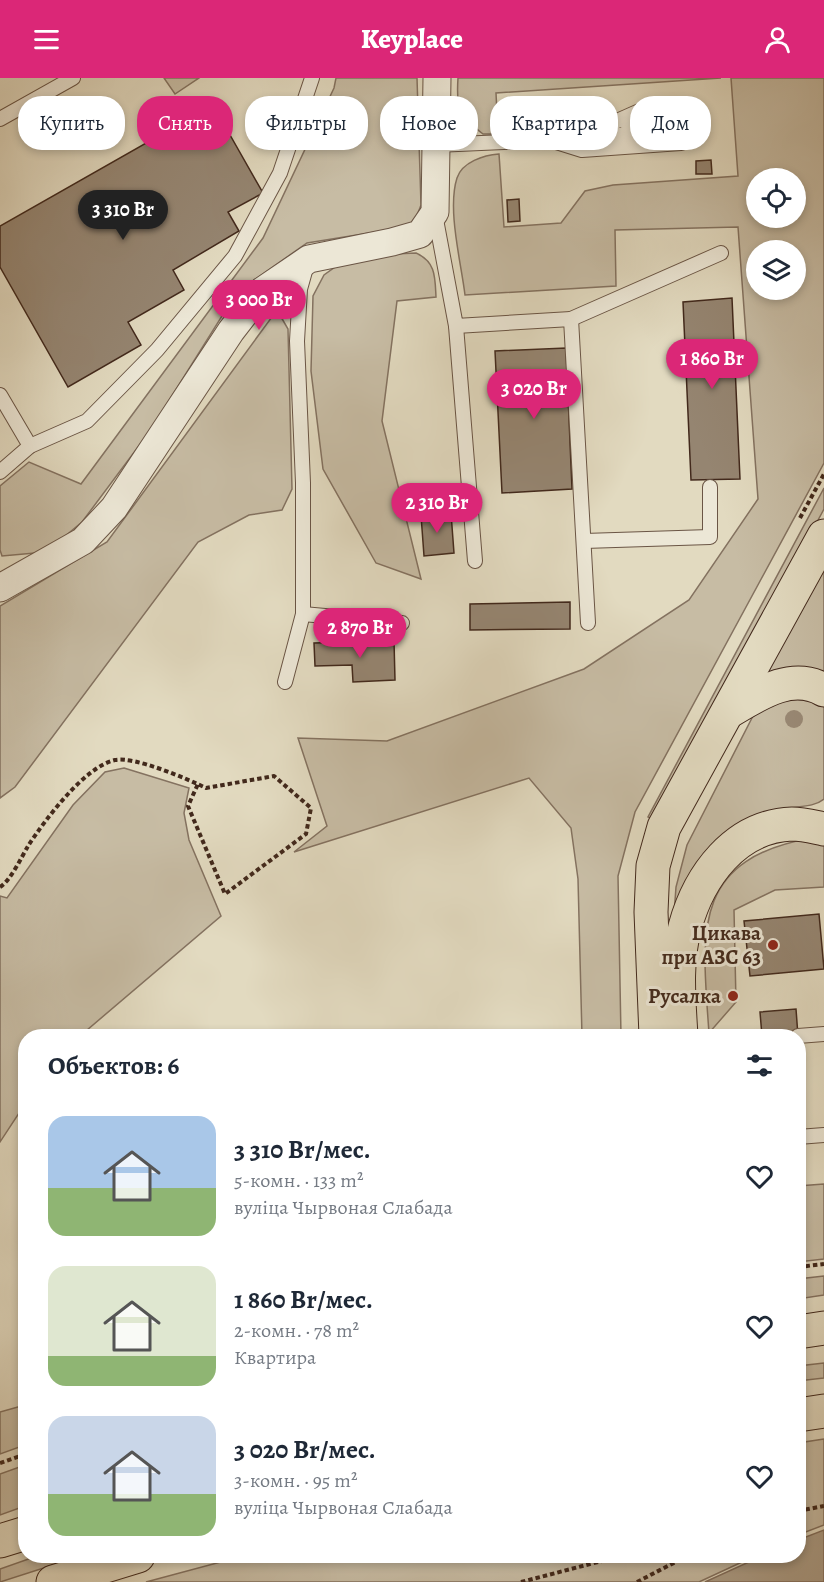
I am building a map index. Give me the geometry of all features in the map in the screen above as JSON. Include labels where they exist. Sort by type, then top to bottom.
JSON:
[{"type":"main road","points":[[656,1029],[651,912],[653,866],[664,827],[824,536]]},
{"type":"main road","points":[[728,712],[759,694],[789,682],[814,685],[824,690]]},
{"type":"main road","points":[[681,1029],[678,989],[685,928],[702,884],[728,850],[751,834],[808,826],[824,808]]},
{"type":"main road","points":[[806,1331],[824,1329]]},
{"type":"main road","points":[[806,1414],[824,1412]]},
{"type":"main road","points":[[0,1541],[18,1535]]},
{"type":"main road","points":[[53,1582],[115,1563]]},
{"type":"street","points":[[436,96],[437,78]]},
{"type":"street","points":[[0,588],[83,541],[114,508],[237,323],[262,291],[309,259],[420,234],[435,212],[435,150]]},
{"type":"lane","points":[[0,119],[73,78]]},
{"type":"lane","points":[[0,472],[30,446],[87,421],[157,350],[235,256],[280,173],[312,78]]},
{"type":"lane","points":[[435,212],[456,326],[476,561]]},
{"type":"lane","points":[[456,326],[571,319],[721,253]]},
{"type":"lane","points":[[285,682],[303,614],[303,483],[297,341],[300,289],[309,259]]},
{"type":"lane","points":[[571,319],[588,623]]},
{"type":"lane","points":[[0,395],[30,446]]},
{"type":"lane","points":[[584,541],[710,537],[710,487]]},
{"type":"lane","points":[[303,614],[402,623]]},
{"type":"lane","points":[[806,1035],[824,1034]]},
{"type":"lane","points":[[806,1136],[824,1135]]},
{"type":"path","points":[[0,887],[35,836],[89,771],[116,759],[171,771],[198,784],[206,788],[274,776],[311,808],[306,834],[225,894],[188,806],[198,784]]},
{"type":"path","points":[[806,1266],[824,1264]]},
{"type":"path","points":[[0,1463],[18,1457]]},
{"type":"path","points":[[806,1509],[824,1506]]},
{"type":"path","points":[[521,1582],[594,1563]]},
{"type":"path","points":[[637,1582],[674,1563]]},
{"type":"shaded area","points":[[164,78],[199,78],[175,94]]},
{"type":"shaded area","points":[[336,78],[417,78],[418,96],[380,96],[380,150],[419,150],[421,205],[413,226],[307,243],[237,292],[150,431],[82,522],[46,552],[2,556],[0,550],[0,486],[29,462],[81,484],[263,238],[305,150],[368,150],[368,96],[330,96]]},
{"type":"shaded area","points":[[458,78],[721,78],[496,93],[496,96],[490,96],[490,134],[483,134],[478,130],[478,96],[458,96]]},
{"type":"shaded area","points":[[731,78],[824,78],[824,463],[635,812],[618,876],[621,1029],[582,1029],[578,879],[571,828],[529,778],[294,852],[327,826],[298,738],[387,741],[584,669],[689,600],[758,499],[738,227],[615,230],[616,286],[465,295],[453,205],[457,178],[464,168],[480,158],[499,154],[504,227],[561,223],[585,191],[613,185],[738,176]]},
{"type":"shaded area","points":[[416,253],[431,266],[435,277],[436,297],[397,301],[382,421],[421,579],[376,563],[323,469],[311,371],[313,296],[324,275],[338,265],[394,254]]},
{"type":"shaded area","points":[[277,310],[288,329],[292,489],[282,510],[249,515],[198,542],[15,787],[0,798],[0,606],[107,542]]},
{"type":"shaded area","points":[[824,488],[824,509],[656,821],[648,817]]},
{"type":"shaded area","points":[[824,562],[824,676],[775,679],[763,669]]},
{"type":"shaded area","points":[[781,697],[824,703],[824,799],[808,806],[780,810],[752,821],[714,844],[692,872],[678,914],[672,942],[676,887],[687,845],[753,716]]},
{"type":"shaded area","points":[[124,768],[189,788],[184,813],[189,840],[221,916],[88,1029],[18,1029],[18,1115],[0,1142],[0,896],[7,898],[73,805],[105,772]]},
{"type":"shaded area","points":[[812,838],[824,842],[824,887],[775,890],[734,910],[736,1002],[712,1029],[709,1029],[705,963],[706,933],[712,906],[724,883],[743,863],[772,848]]},
{"type":"shaded area","points":[[824,1184],[824,1259],[806,1261],[806,1185]]},
{"type":"shaded area","points":[[824,1276],[824,1295],[806,1298],[806,1278]]},
{"type":"shaded area","points":[[824,1363],[824,1378],[806,1380],[806,1365]]},
{"type":"shaded area","points":[[18,1407],[18,1448],[0,1454],[0,1412]]},
{"type":"shaded area","points":[[824,1439],[824,1525],[806,1532],[806,1442]]},
{"type":"shaded area","points":[[18,1468],[18,1509],[0,1515],[0,1474]]},
{"type":"shaded area","points":[[824,1530],[824,1582],[705,1582],[747,1563],[806,1563],[806,1537]]},
{"type":"shaded area","points":[[18,1563],[59,1563],[0,1582],[0,1569]]},
{"type":"shaded area","points":[[217,1563],[740,1563],[699,1582],[146,1582]]},
{"type":"building","points":[[233,140],[263,193],[228,212],[239,231],[173,270],[184,290],[128,322],[141,345],[68,387],[0,267],[0,226],[137,148],[137,150],[233,150]]},
{"type":"building","points":[[711,160],[712,174],[696,174],[696,161]]},
{"type":"building","points":[[519,199],[520,221],[508,222],[507,200]]},
{"type":"building","points":[[732,298],[740,479],[691,480],[683,302]]},
{"type":"building","points":[[566,348],[572,489],[502,493],[495,351]]},
{"type":"building","points":[[451,513],[454,553],[424,556],[421,515]]},
{"type":"building","points":[[570,602],[570,629],[470,630],[470,604]]},
{"type":"building","points":[[394,641],[395,680],[353,682],[352,665],[315,666],[314,643]]},
{"type":"building","points":[[819,914],[824,969],[750,976],[744,921]]},
{"type":"building","points":[[796,1009],[797,1029],[761,1029],[760,1012]]},
{"type":"place","name":"Цикава при АЗС 63","points":[[773,945]]},
{"type":"place","name":"Русалка","points":[[733,996]]}]
